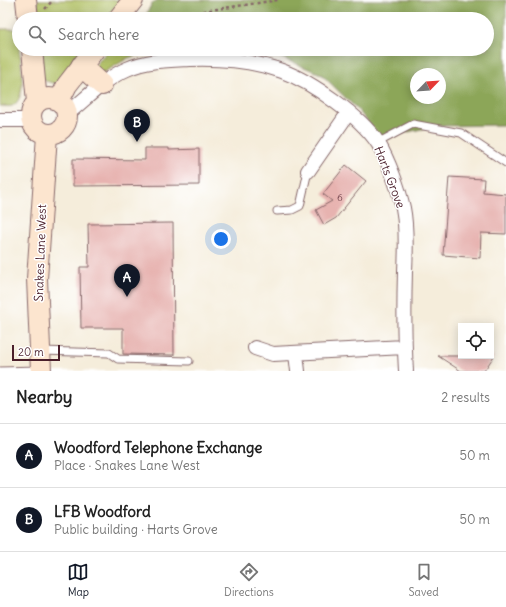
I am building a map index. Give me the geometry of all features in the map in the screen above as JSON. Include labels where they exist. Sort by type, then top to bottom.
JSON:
[{"type":"street","points":[[26,0],[27,12]]},
{"type":"street","points":[[124,12],[133,0]]},
{"type":"street","points":[[32,56],[34,128],[47,135],[56,133],[66,124],[63,108],[67,85],[89,56]]},
{"type":"street","name":"Harts Grove","points":[[63,108],[87,99],[102,85],[127,69],[160,61],[203,59],[257,64],[282,71],[310,85],[349,112],[377,143],[396,185],[403,208],[406,234],[404,347],[406,371]]},
{"type":"street","points":[[81,66],[102,85]]},
{"type":"street","points":[[0,120],[34,111],[46,98],[63,108]]},
{"type":"street","points":[[308,171],[349,112]]},
{"type":"street","name":"Snakes Lane West","points":[[41,364],[38,279],[47,135]]},
{"type":"street","points":[[255,348],[273,354],[296,354],[404,347]]},
{"type":"street","points":[[296,354],[298,371]]},
{"type":"lane","points":[[377,143],[413,124],[461,133],[506,163]]},
{"type":"lane","points":[[277,211],[292,210],[300,206],[308,171]]},
{"type":"lane","points":[[0,371],[109,353],[118,359],[189,361]]},
{"type":"path","points":[[242,0],[244,5]]},
{"type":"path","points":[[202,12],[278,0]]},
{"type":"green space","points":[[37,0],[123,0],[115,12],[38,12]]},
{"type":"green space","points":[[158,0],[506,0],[506,125],[435,126],[381,138],[357,109],[321,74],[277,56],[494,56],[494,12],[148,12],[152,3]]},
{"type":"green space","points":[[0,29],[12,29],[12,56],[20,56],[21,59],[21,93],[18,101],[12,106],[0,106]]},
{"type":"green space","points":[[40,56],[82,56],[60,85],[42,80]]},
{"type":"green space","points":[[103,56],[134,56],[101,74],[95,66]]},
{"type":"building","points":[[145,148],[169,148],[169,150],[199,149],[199,185],[73,186],[73,159],[145,160]]},
{"type":"building","points":[[346,165],[366,181],[336,218],[324,225],[316,210],[332,201],[323,194]]},
{"type":"building","points":[[449,177],[484,179],[483,192],[506,194],[506,234],[481,233],[480,258],[443,255]]},
{"type":"building","points":[[173,223],[174,355],[123,354],[123,328],[81,328],[80,267],[89,267],[88,224]]},
{"type":"building","points":[[438,356],[458,356],[458,359],[492,359],[484,371],[461,371]]},
{"type":"place","name":"LFB Woodford","points":[[137,142]]},
{"type":"place","name":"Woodford Telephone Exchange","points":[[127,297]]}]
